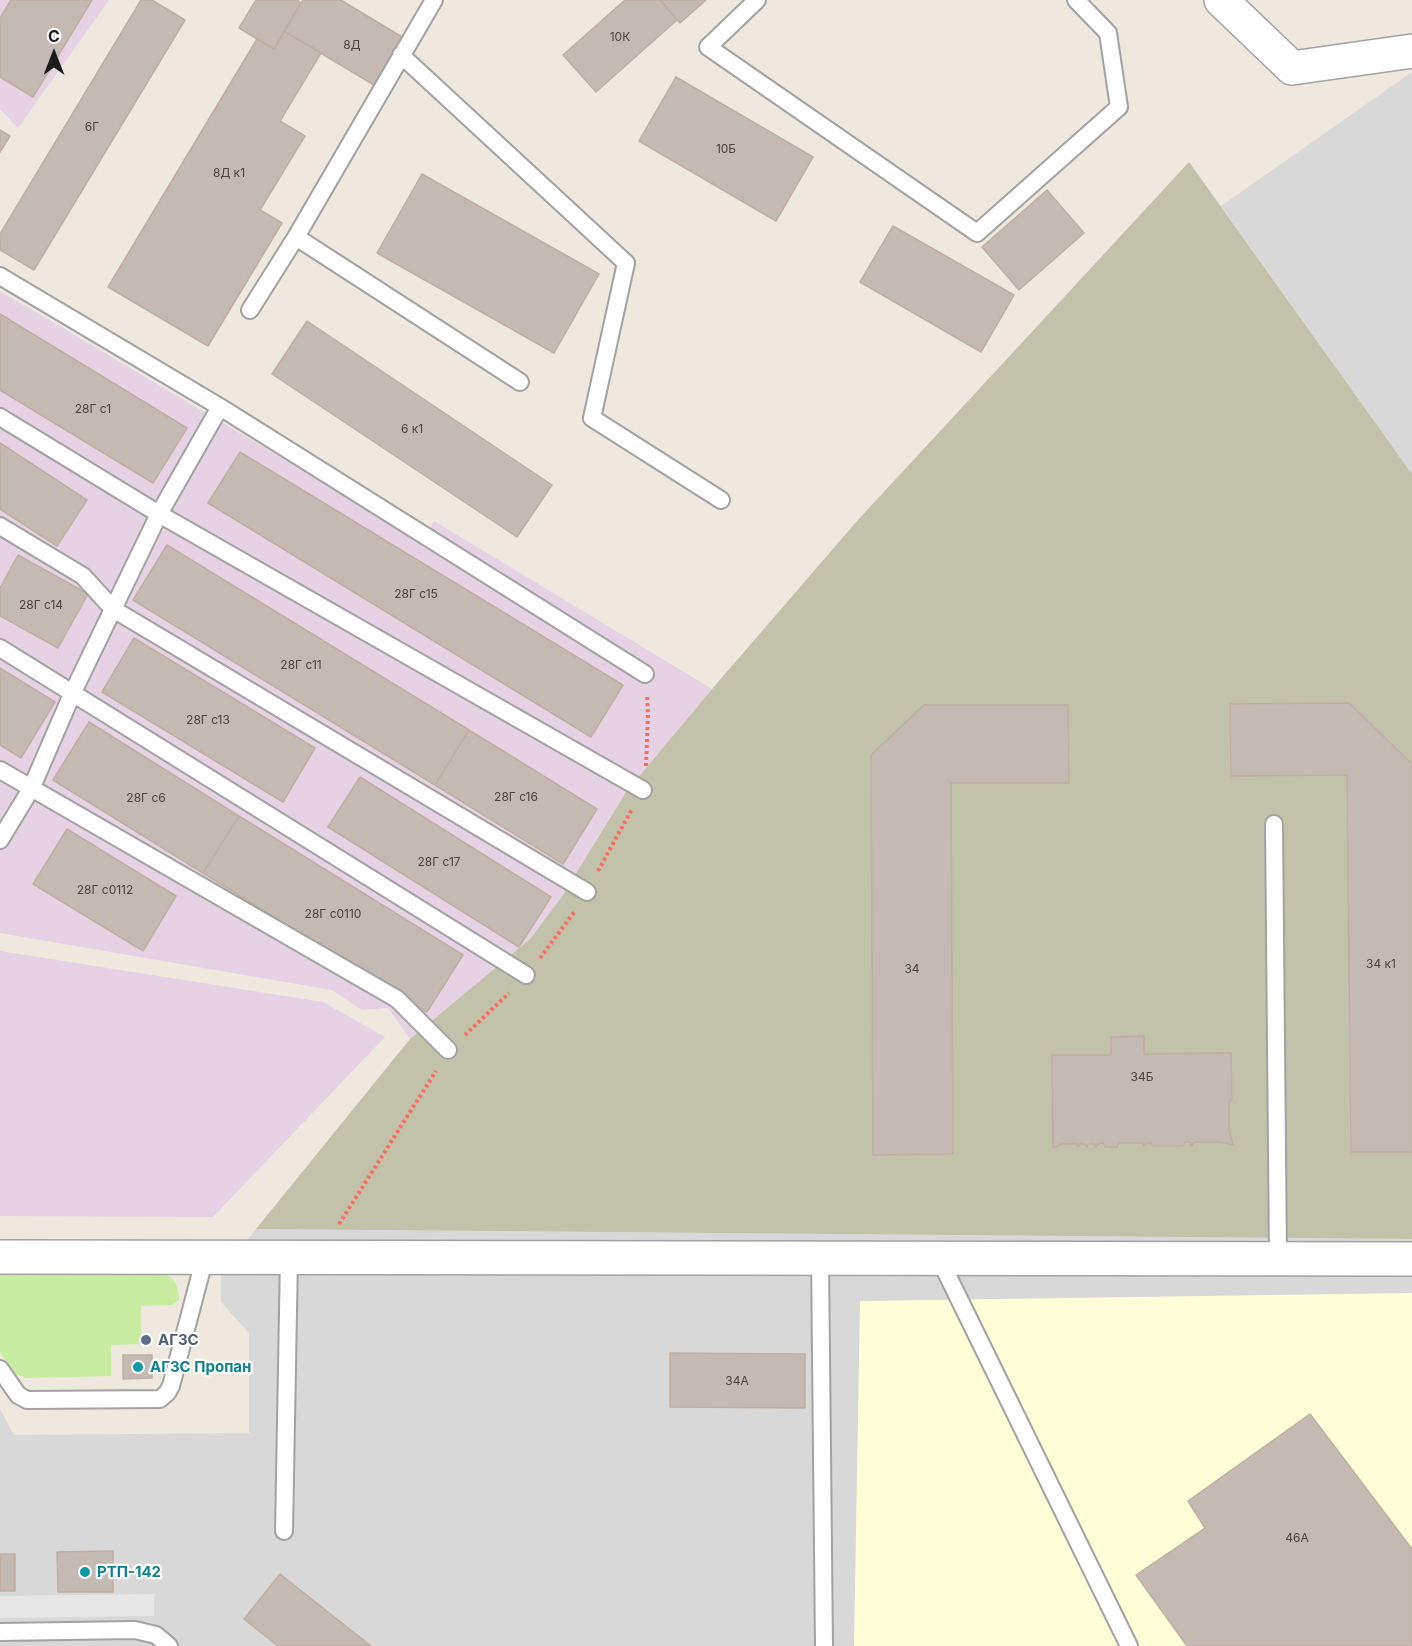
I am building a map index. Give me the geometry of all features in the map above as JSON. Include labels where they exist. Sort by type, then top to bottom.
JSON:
[{"type":"street","points":[[1221,0],[1292,68],[1412,51]]},
{"type":"street","points":[[0,1257],[1412,1259]]},
{"type":"lane","points":[[250,310],[296,237],[434,0]]},
{"type":"lane","points":[[757,0],[708,47],[977,233],[1119,108],[1108,33],[1076,0]]},
{"type":"lane","points":[[401,55],[626,263],[592,418],[721,500]]},
{"type":"lane","points":[[296,237],[520,382]]},
{"type":"lane","points":[[0,276],[220,407],[645,674]]},
{"type":"lane","points":[[0,840],[31,789],[73,692],[159,514],[220,407]]},
{"type":"lane","points":[[0,417],[159,514],[643,790]]},
{"type":"lane","points":[[0,526],[83,576],[113,609],[587,892]]},
{"type":"lane","points":[[0,648],[526,975]]},
{"type":"lane","points":[[0,770],[397,999],[448,1050]]},
{"type":"lane","points":[[1274,824],[1278,1258]]},
{"type":"lane","points":[[0,1369],[18,1395],[27,1400],[152,1401],[160,1399],[171,1386],[205,1257]]},
{"type":"lane","points":[[284,1531],[289,1257]]},
{"type":"lane","points":[[820,1257],[824,1646]]},
{"type":"lane","points":[[939,1258],[1129,1646]]},
{"type":"lane","points":[[0,1632],[135,1630],[156,1635],[169,1646]]},
{"type":"shaded area","points":[[0,0],[109,0],[18,128],[0,109]]},
{"type":"shaded area","points":[[1412,72],[1412,474],[1221,206]]},
{"type":"shaded area","points":[[1189,162],[1412,474],[1412,1239],[256,1229],[410,1039],[530,939],[561,898],[626,792],[712,689],[857,521]]},
{"type":"shaded area","points":[[0,291],[422,541],[434,521],[712,689],[626,792],[561,898],[530,939],[410,1039],[388,1008],[362,1010],[332,990],[0,933]]},
{"type":"shaded area","points":[[0,951],[323,1002],[385,1037],[213,1217],[0,1216]]},
{"type":"shaded area","points":[[256,1229],[1412,1239],[1412,1646],[0,1646],[0,1409],[14,1435],[249,1433],[249,1333],[221,1302],[221,1273]]},
{"type":"shaded area","points":[[1412,1293],[1412,1646],[854,1646],[860,1301]]},
{"type":"shaded area","points":[[154,1594],[154,1616],[0,1618],[0,1596]]},
{"type":"green space","points":[[0,1271],[161,1272],[175,1283],[179,1300],[172,1305],[141,1306],[141,1344],[111,1345],[111,1376],[26,1378],[13,1373],[0,1352]]},
{"type":"building","points":[[11,0],[92,0],[33,97],[0,77],[0,18]]},
{"type":"building","points":[[141,0],[152,0],[185,20],[34,270],[0,250],[0,234]]},
{"type":"building","points":[[256,0],[297,0],[301,3],[274,49],[239,28]]},
{"type":"building","points":[[303,0],[341,0],[402,37],[374,85],[284,31]]},
{"type":"building","points":[[625,0],[660,0],[677,20],[596,92],[563,55]]},
{"type":"building","points":[[660,0],[706,0],[680,23]]},
{"type":"building","points":[[284,31],[321,53],[280,121],[305,136],[260,210],[282,223],[208,346],[108,287],[257,39],[274,49]]},
{"type":"building","points":[[676,77],[813,157],[776,221],[639,141]]},
{"type":"building","points":[[0,130],[10,136],[0,152]]},
{"type":"building","points":[[422,174],[599,274],[554,353],[377,253]]},
{"type":"building","points":[[1047,190],[1084,233],[1019,290],[982,247]]},
{"type":"building","points":[[893,226],[1014,295],[981,352],[860,282]]},
{"type":"building","points":[[0,314],[187,428],[153,483],[0,390]]},
{"type":"building","points":[[307,321],[552,485],[517,537],[272,374]]},
{"type":"building","points":[[0,443],[87,500],[57,546],[0,509]]},
{"type":"building","points":[[240,452],[623,685],[591,737],[208,503]]},
{"type":"building","points":[[167,545],[469,730],[435,785],[133,600]]},
{"type":"building","points":[[18,555],[88,594],[58,648],[0,616],[0,588]]},
{"type":"building","points":[[134,638],[315,748],[283,802],[102,692]]},
{"type":"building","points":[[0,668],[55,702],[21,758],[0,745]]},
{"type":"building","points":[[1349,703],[1412,764],[1412,1152],[1351,1152],[1347,775],[1231,776],[1230,704]]},
{"type":"building","points":[[924,705],[1068,705],[1069,783],[951,783],[953,1154],[873,1155],[871,755]]},
{"type":"building","points":[[89,722],[239,816],[203,873],[53,780]]},
{"type":"building","points":[[469,730],[597,809],[563,864],[435,785]]},
{"type":"building","points":[[360,777],[551,897],[519,947],[328,827]]},
{"type":"building","points":[[239,816],[463,955],[427,1012],[203,873]]},
{"type":"building","points":[[67,829],[176,896],[143,951],[33,884]]},
{"type":"building","points":[[1144,1036],[1144,1054],[1231,1053],[1232,1099],[1229,1102],[1229,1130],[1233,1145],[1220,1142],[1194,1142],[1192,1146],[1190,1142],[1185,1142],[1183,1146],[1153,1146],[1151,1143],[1146,1143],[1144,1146],[1142,1143],[1119,1143],[1117,1147],[1105,1147],[1103,1143],[1096,1147],[1094,1144],[1089,1144],[1087,1147],[1085,1144],[1080,1144],[1078,1147],[1076,1144],[1062,1144],[1053,1148],[1052,1055],[1111,1055],[1111,1037]]},
{"type":"building","points":[[670,1353],[805,1354],[805,1408],[670,1407]]},
{"type":"building","name":"АГЗС Пропан","points":[[123,1355],[152,1355],[152,1378],[123,1379]]},
{"type":"building","points":[[1310,1414],[1412,1549],[1412,1646],[1187,1646],[1136,1575],[1205,1528],[1188,1501]]},
{"type":"building","name":"РТП-142","points":[[113,1551],[113,1592],[58,1592],[57,1552]]},
{"type":"building","points":[[0,1554],[15,1554],[15,1591],[0,1591]]},
{"type":"building","points":[[280,1574],[371,1646],[278,1646],[244,1619]]},
{"type":"place","name":"АГЗС","points":[[146,1340]]},
{"type":"place","name":"АГЗС Пропан","points":[[138,1367]]},
{"type":"place","name":"РТП-142","points":[[85,1572]]}]
